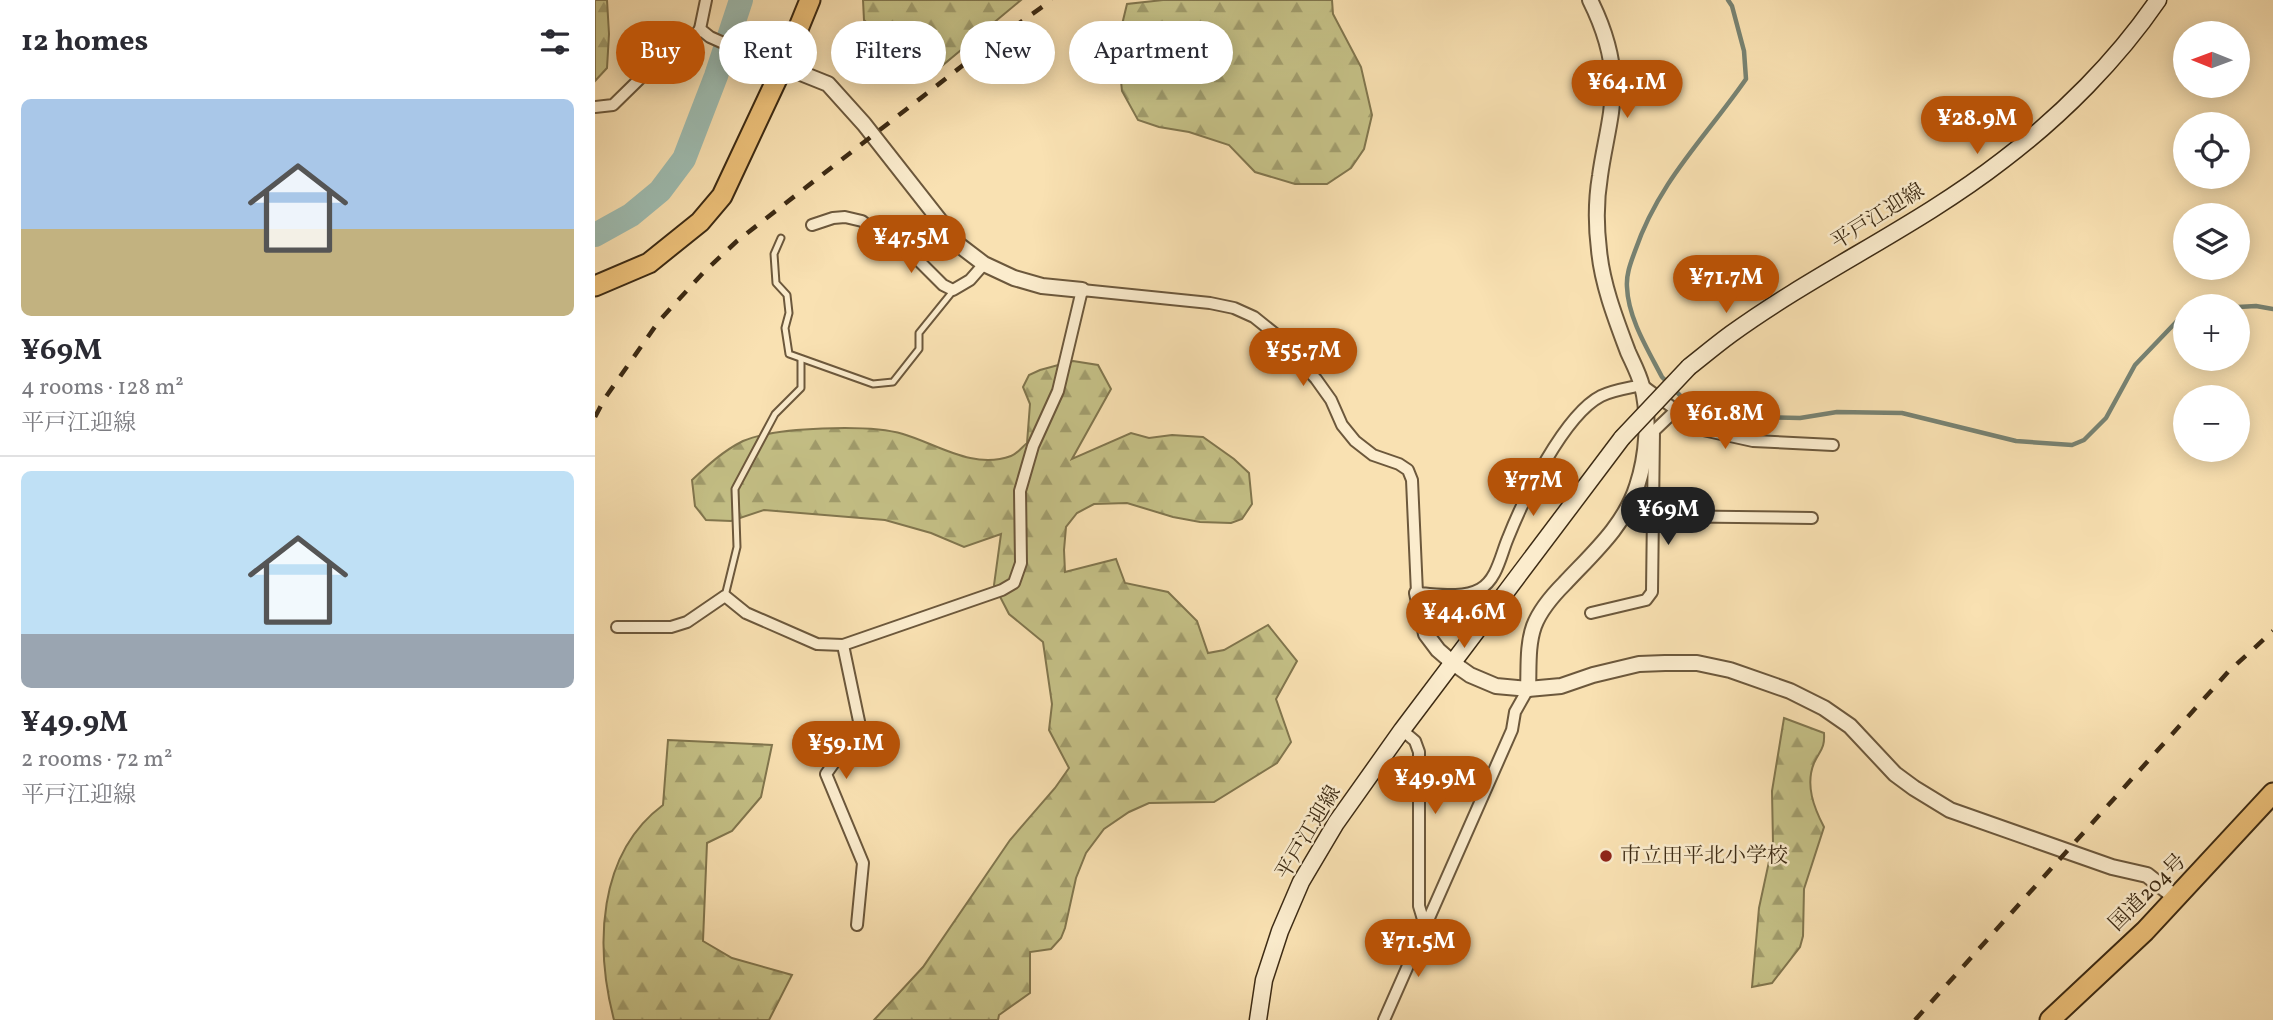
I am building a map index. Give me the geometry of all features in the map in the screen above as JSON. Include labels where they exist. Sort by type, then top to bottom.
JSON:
[{"type":"highway","points":[[800,21],[810,0]]},
{"type":"highway","points":[[595,286],[649,263],[700,222],[722,196],[770,84]]},
{"type":"highway","name":"国道204号","points":[[2050,1020],[2145,931],[2273,793]]},
{"type":"main road","name":"平戸江迎線","points":[[1258,1020],[1264,980],[1280,932],[1301,882],[1336,823],[1402,730],[1622,438],[1689,367],[1731,334],[1946,200],[2003,160],[2059,113],[2108,61],[2158,0]]},
{"type":"street","points":[[702,21],[706,0]]},
{"type":"street","points":[[1384,1020],[1512,730],[1515,712],[1528,689],[1529,643],[1535,624],[1552,597],[1627,511],[1637,485],[1645,445],[1642,386],[1613,307],[1599,252],[1599,178],[1612,106],[1613,82],[1608,45],[1590,0]]},
{"type":"street","points":[[817,80],[828,84],[864,124],[959,245],[984,264],[1042,286],[1210,303],[1254,317],[1274,333],[1316,379],[1331,400],[1342,425],[1355,441],[1373,456],[1399,464],[1408,470],[1412,480],[1417,593],[1426,634],[1453,663],[1470,675],[1496,686],[1528,689],[1561,686],[1593,674],[1639,664],[1697,663],[1730,670],[1790,691],[1824,708],[1850,726],[1895,774],[1951,810],[2112,867],[2147,875],[2175,897]]},
{"type":"street","points":[[595,107],[613,105],[634,84]]},
{"type":"street","points":[[812,225],[845,217],[862,221],[915,257],[943,285],[953,290],[970,280],[984,264]]},
{"type":"street","points":[[617,627],[671,627],[687,622],[725,596],[747,613],[817,643],[843,645],[1002,590],[1014,583],[1021,563],[1020,491],[1033,446],[1058,391],[1082,290]]},
{"type":"street","points":[[1417,593],[1462,595],[1481,589],[1493,577],[1518,511],[1555,447],[1573,421],[1601,396],[1642,386],[1703,430],[1753,441],[1833,445]]},
{"type":"street","points":[[1591,613],[1646,600],[1652,592],[1654,431],[1676,410]]},
{"type":"street","points":[[1653,516],[1812,518]]},
{"type":"street","points":[[843,645],[860,726],[826,774],[863,863],[857,925]]},
{"type":"street","points":[[1402,730],[1415,741],[1419,752],[1419,905],[1425,926]]},
{"type":"lane","points":[[781,238],[774,254],[776,283],[787,295],[789,313],[785,328],[789,354],[873,384],[894,382],[919,349],[919,333],[953,290]]},
{"type":"lane","points":[[725,596],[737,547],[735,489],[775,414],[800,388],[801,360]]},
{"type":"green space","points":[[595,0],[607,0],[609,34],[607,68],[595,81]]},
{"type":"green space","points":[[863,0],[1021,0],[996,21],[960,21],[960,51],[946,62],[946,21],[864,20]]},
{"type":"green space","points":[[1163,0],[1332,0],[1333,14],[1361,67],[1372,115],[1364,149],[1351,168],[1327,184],[1295,184],[1255,172],[1229,145],[1138,120],[1122,91],[1121,84],[1233,84],[1233,21],[1123,21],[1127,4]]},
{"type":"green space","points":[[1073,361],[1098,365],[1111,389],[1072,459],[1131,433],[1149,438],[1172,435],[1203,437],[1249,473],[1252,504],[1242,519],[1231,523],[1200,522],[1173,517],[1127,503],[1094,504],[1077,513],[1066,527],[1065,572],[1116,559],[1125,583],[1168,592],[1197,621],[1208,653],[1224,650],[1268,625],[1297,661],[1276,699],[1291,742],[1277,763],[1214,802],[1149,803],[1129,812],[1104,829],[1086,853],[1076,878],[1061,938],[1051,949],[1030,952],[1030,993],[999,1015],[998,1020],[874,1020],[923,967],[1010,840],[1069,768],[1049,730],[1052,704],[1043,642],[1009,614],[994,585],[1001,534],[964,547],[931,533],[885,520],[764,510],[731,521],[706,520],[695,506],[692,480],[722,454],[743,441],[758,436],[822,428],[868,429],[903,434],[969,458],[983,460],[1011,456],[1027,443],[1030,404],[1023,387],[1029,375]]},
{"type":"green space","points":[[1784,718],[1824,733],[1823,746],[1814,763],[1810,780],[1814,804],[1824,827],[1804,889],[1803,936],[1800,947],[1772,983],[1752,987],[1759,908],[1773,843],[1772,791]]},
{"type":"green space","points":[[668,740],[772,745],[761,797],[732,831],[707,843],[703,941],[732,958],[792,975],[769,1020],[614,1020],[604,962],[607,903],[613,875],[625,849],[641,825],[663,805]]},
{"type":"waterway","points":[[595,235],[631,215],[660,191],[684,159],[716,76],[741,0]]},
{"type":"waterway","points":[[1668,383],[1662,377],[1635,322],[1628,299],[1627,277],[1645,226],[1670,181],[1746,79],[1744,51],[1728,0]]},
{"type":"waterway","points":[[2250,306],[2273,309]]},
{"type":"waterway","points":[[1674,389],[1694,410],[1711,416],[1800,418],[1837,412],[1902,413],[2016,441],[2072,445],[2084,440],[2106,418],[2135,365],[2173,325]]},
{"type":"railway","points":[[595,417],[605,398],[659,321],[737,241],[998,38],[1052,0]]},
{"type":"railway","points":[[1915,1020],[2228,672],[2273,631]]},
{"type":"place","name":"市立田平北小学校","points":[[1606,856]]}]
